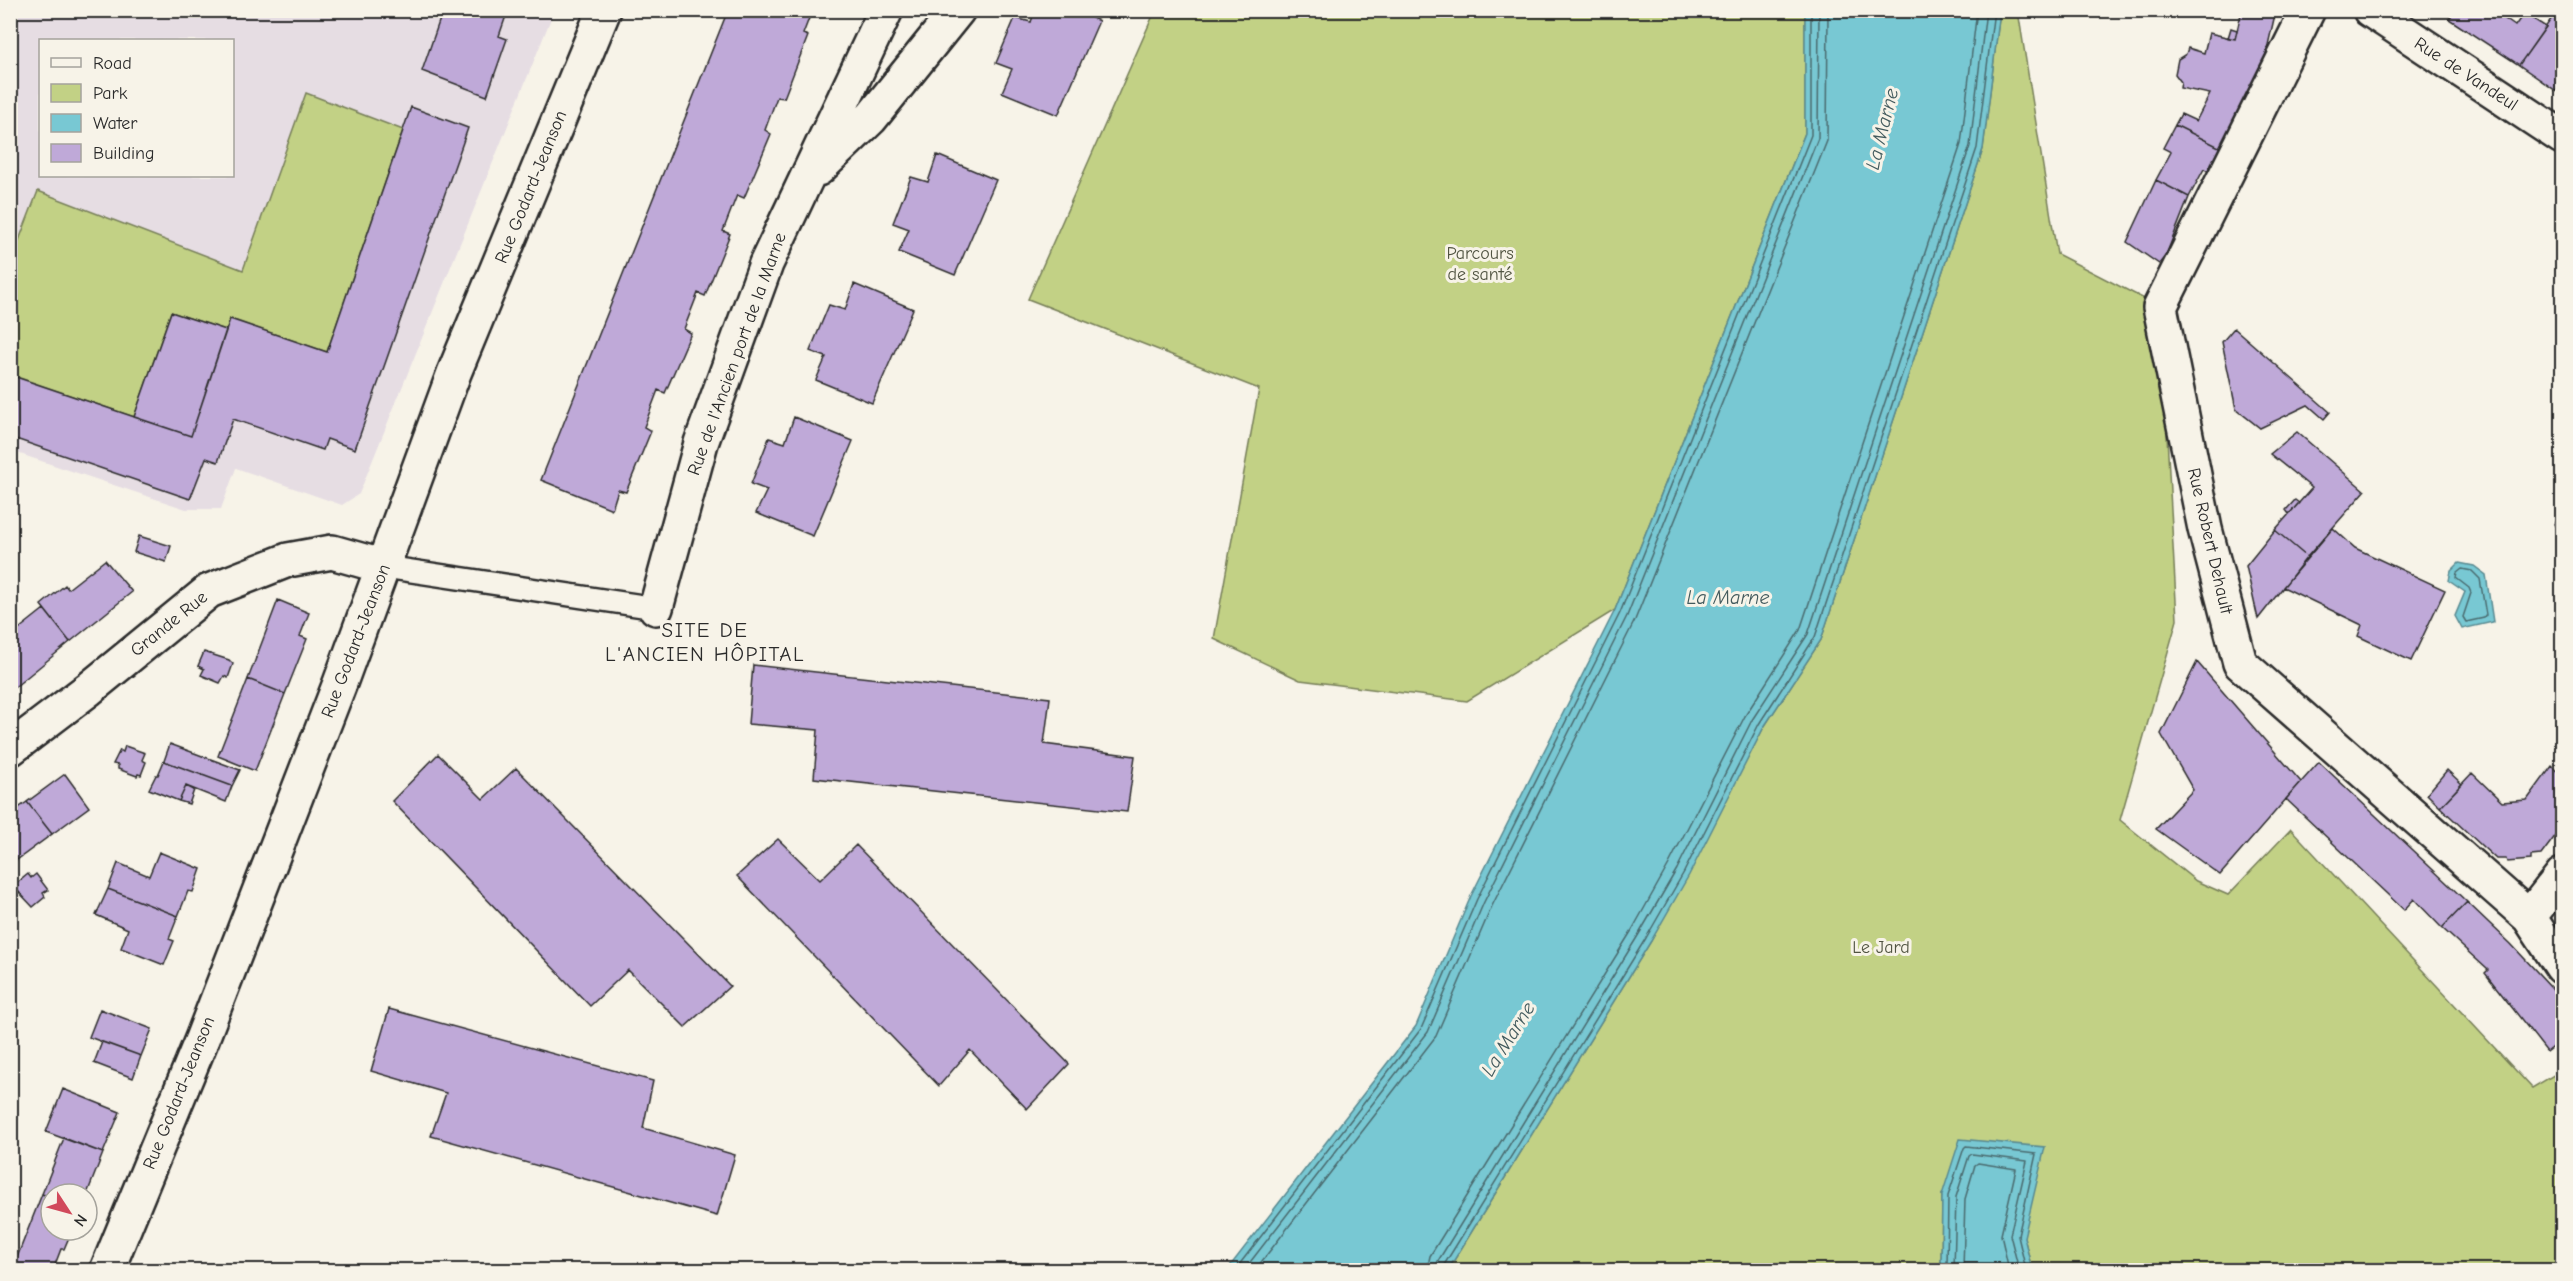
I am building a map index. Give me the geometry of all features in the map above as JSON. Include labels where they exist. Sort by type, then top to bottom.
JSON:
[{"type":"street","name":"Rue Godard-Jeanson","points":[[107,1270],[202,1039],[385,567],[454,373],[604,10]]},
{"type":"street","name":"Rue de l'Ancien port de la Marne","points":[[656,608],[701,443],[766,264],[886,10]]},
{"type":"street","points":[[803,182],[871,118],[958,10]]},
{"type":"street","name":"Rue Robert Dehault","points":[[2308,10],[2160,307],[2205,529],[2240,663],[2529,917],[2562,967]]},
{"type":"street","name":"Rue de Vandeul","points":[[2370,10],[2562,137]]},
{"type":"street","name":"Grande Rue","points":[[10,749],[89,689],[209,591],[288,560],[332,552],[385,567]]},
{"type":"street","points":[[2529,917],[2562,875]]},
{"type":"lane","points":[[385,567],[656,608]]},
{"type":"shaded area","points":[[11,11],[554,11],[359,494],[342,505],[236,468],[221,509],[186,509],[11,451]]},
{"type":"green space","name":"Parcours de santé","points":[[1155,11],[1805,11],[1805,133],[1615,610],[1467,701],[1300,680],[1214,639],[1259,389],[1028,299]]},
{"type":"green space","name":"Le Jard","points":[[2000,11],[2018,11],[2057,254],[2160,307],[2177,620],[2120,820],[2196,881],[2228,895],[2291,829],[2532,1088],[2562,1070],[2562,1270],[2032,1270],[2024,1237],[1942,1195],[1941,1270],[1448,1270],[1651,941],[1764,727],[1821,640],[1983,149]]},
{"type":"green space","points":[[306,93],[403,130],[327,352],[231,319],[226,330],[171,312],[134,417],[11,375],[11,261],[38,191],[243,270]]},
{"type":"water","name":"La Marne","points":[[1805,11],[2000,11],[1983,149],[1821,640],[1764,727],[1689,875],[1651,941],[1448,1270],[1227,1270],[1416,1026],[1471,896],[1615,610],[1805,133]]},
{"type":"water","points":[[2459,563],[2474,566],[2486,575],[2493,622],[2462,629],[2455,616],[2465,592],[2449,581],[2451,571]]},
{"type":"water","points":[[1960,1139],[2045,1147],[2024,1237],[2032,1270],[1941,1270],[1942,1195]]},
{"type":"building","points":[[443,10],[508,10],[499,36],[507,39],[487,96],[422,71]]},
{"type":"building","points":[[728,10],[806,10],[811,13],[803,34],[808,36],[784,98],[777,97],[765,130],[771,134],[744,198],[737,195],[723,231],[730,234],[705,296],[698,293],[684,329],[691,333],[665,393],[658,390],[644,427],[651,431],[626,492],[618,490],[612,509],[541,480]]},
{"type":"building","points":[[1035,10],[1075,10],[1099,21],[1058,115],[1002,92],[1012,69],[996,63],[1015,18],[1031,22]]},
{"type":"building","points":[[2242,10],[2276,10],[2261,76],[2223,149],[2175,125],[2181,114],[2196,121],[2210,94],[2180,88],[2181,82],[2175,74],[2178,59],[2186,54],[2188,48],[2204,53],[2209,33],[2235,39]]},
{"type":"building","points":[[2455,10],[2492,10],[2515,26],[2524,13],[2546,27],[2519,65],[2449,19]]},
{"type":"building","points":[[2556,12],[2562,16],[2562,95],[2519,65]]},
{"type":"building","points":[[2231,28],[2237,30],[2235,39],[2228,38]]},
{"type":"building","points":[[411,107],[468,128],[355,449],[327,439],[323,450],[233,419],[218,462],[206,458],[190,499],[10,437],[10,375],[191,436],[230,319],[327,352]]},
{"type":"building","points":[[2175,125],[2223,149],[2211,172],[2204,169],[2189,197],[2156,180],[2171,152],[2163,148]]},
{"type":"building","points":[[937,155],[996,180],[955,275],[899,252],[909,229],[893,223],[911,177],[928,182]]},
{"type":"building","points":[[2156,180],[2189,197],[2166,255],[2159,264],[2127,242]]},
{"type":"building","points":[[854,284],[913,309],[872,403],[816,380],[826,357],[810,351],[829,305],[845,310]]},
{"type":"building","points":[[171,312],[226,330],[191,436],[134,417]]},
{"type":"building","points":[[2234,328],[2330,412],[2324,419],[2308,405],[2260,428],[2236,409],[2222,342]]},
{"type":"building","points":[[794,417],[853,441],[813,536],[756,513],[767,490],[751,484],[769,438],[785,443]]},
{"type":"building","points":[[2297,432],[2365,491],[2307,557],[2275,530],[2312,488],[2270,454]]},
{"type":"building","points":[[2295,500],[2299,503],[2289,514],[2286,510]]},
{"type":"building","points":[[2562,513],[2562,531],[2554,524]]},
{"type":"building","points":[[2333,528],[2355,548],[2445,590],[2411,661],[2358,636],[2362,625],[2283,587]]},
{"type":"building","points":[[2275,530],[2307,557],[2258,619],[2246,566]]},
{"type":"building","points":[[139,536],[171,546],[166,562],[134,552]]},
{"type":"building","points":[[105,560],[132,592],[70,642],[41,605],[65,585],[68,589]]},
{"type":"building","points":[[278,600],[309,613],[300,636],[307,639],[285,694],[248,679]]},
{"type":"building","points":[[44,609],[70,642],[10,691],[10,636]]},
{"type":"building","points":[[204,652],[229,660],[233,664],[228,678],[224,676],[220,683],[201,675],[204,669],[198,666]]},
{"type":"building","points":[[2197,662],[2301,782],[2220,875],[2156,829],[2193,790],[2161,734]]},
{"type":"building","points":[[753,665],[1050,698],[1044,744],[1135,756],[1127,812],[814,778],[818,730],[748,724]]},
{"type":"building","points":[[248,679],[285,694],[255,771],[218,756]]},
{"type":"building","points":[[170,744],[240,770],[232,786],[164,761]]},
{"type":"building","points":[[125,746],[145,753],[142,760],[146,762],[141,775],[137,776],[118,769],[118,765],[113,764],[120,750],[123,752]]},
{"type":"building","points":[[438,754],[483,799],[516,768],[730,986],[685,1027],[628,970],[590,1006],[392,801]]},
{"type":"building","points":[[164,761],[232,786],[226,802],[186,786],[179,801],[149,789]]},
{"type":"building","points":[[2319,762],[2467,902],[2442,928],[2414,899],[2404,910],[2286,799]]},
{"type":"building","points":[[2552,766],[2562,775],[2562,827],[2541,855],[2531,856],[2531,860],[2507,862],[2506,859],[2496,859],[2440,807],[2472,773],[2502,802],[2527,800]]},
{"type":"building","points":[[2447,770],[2462,784],[2440,807],[2427,794]]},
{"type":"building","points":[[65,774],[89,807],[52,834],[27,802]]},
{"type":"building","points":[[186,786],[194,790],[189,804],[179,801]]},
{"type":"building","points":[[27,802],[52,834],[10,865],[10,814]]},
{"type":"building","points":[[778,839],[820,880],[856,845],[1069,1064],[1027,1109],[970,1050],[939,1086],[737,876]]},
{"type":"building","points":[[159,852],[201,869],[193,892],[188,891],[178,916],[108,889],[118,863],[149,876]]},
{"type":"building","points":[[28,874],[31,878],[36,874],[48,890],[43,893],[45,897],[33,907],[17,890],[16,884]]},
{"type":"building","points":[[108,889],[178,916],[169,939],[174,941],[164,965],[121,948],[128,929],[96,915]]},
{"type":"building","points":[[2467,902],[2511,944],[2562,1002],[2562,1040],[2547,1052],[2485,973],[2488,970],[2442,928]]},
{"type":"building","points":[[100,1009],[152,1029],[141,1056],[89,1037]]},
{"type":"building","points":[[389,1009],[653,1081],[643,1128],[735,1155],[717,1216],[431,1136],[446,1093],[371,1071]]},
{"type":"building","points":[[102,1042],[141,1056],[133,1078],[94,1063]]},
{"type":"building","points":[[63,1089],[120,1112],[103,1153],[46,1132]]},
{"type":"building","points":[[64,1138],[103,1153],[92,1182],[47,1182]]},
{"type":"building","points":[[39,1202],[39,1242],[67,1242],[64,1249],[61,1249],[53,1270],[12,1270]]},
{"type":"district","name":"SITE DE L'ANCIEN HÔPITAL","points":[[705,642]]}]
